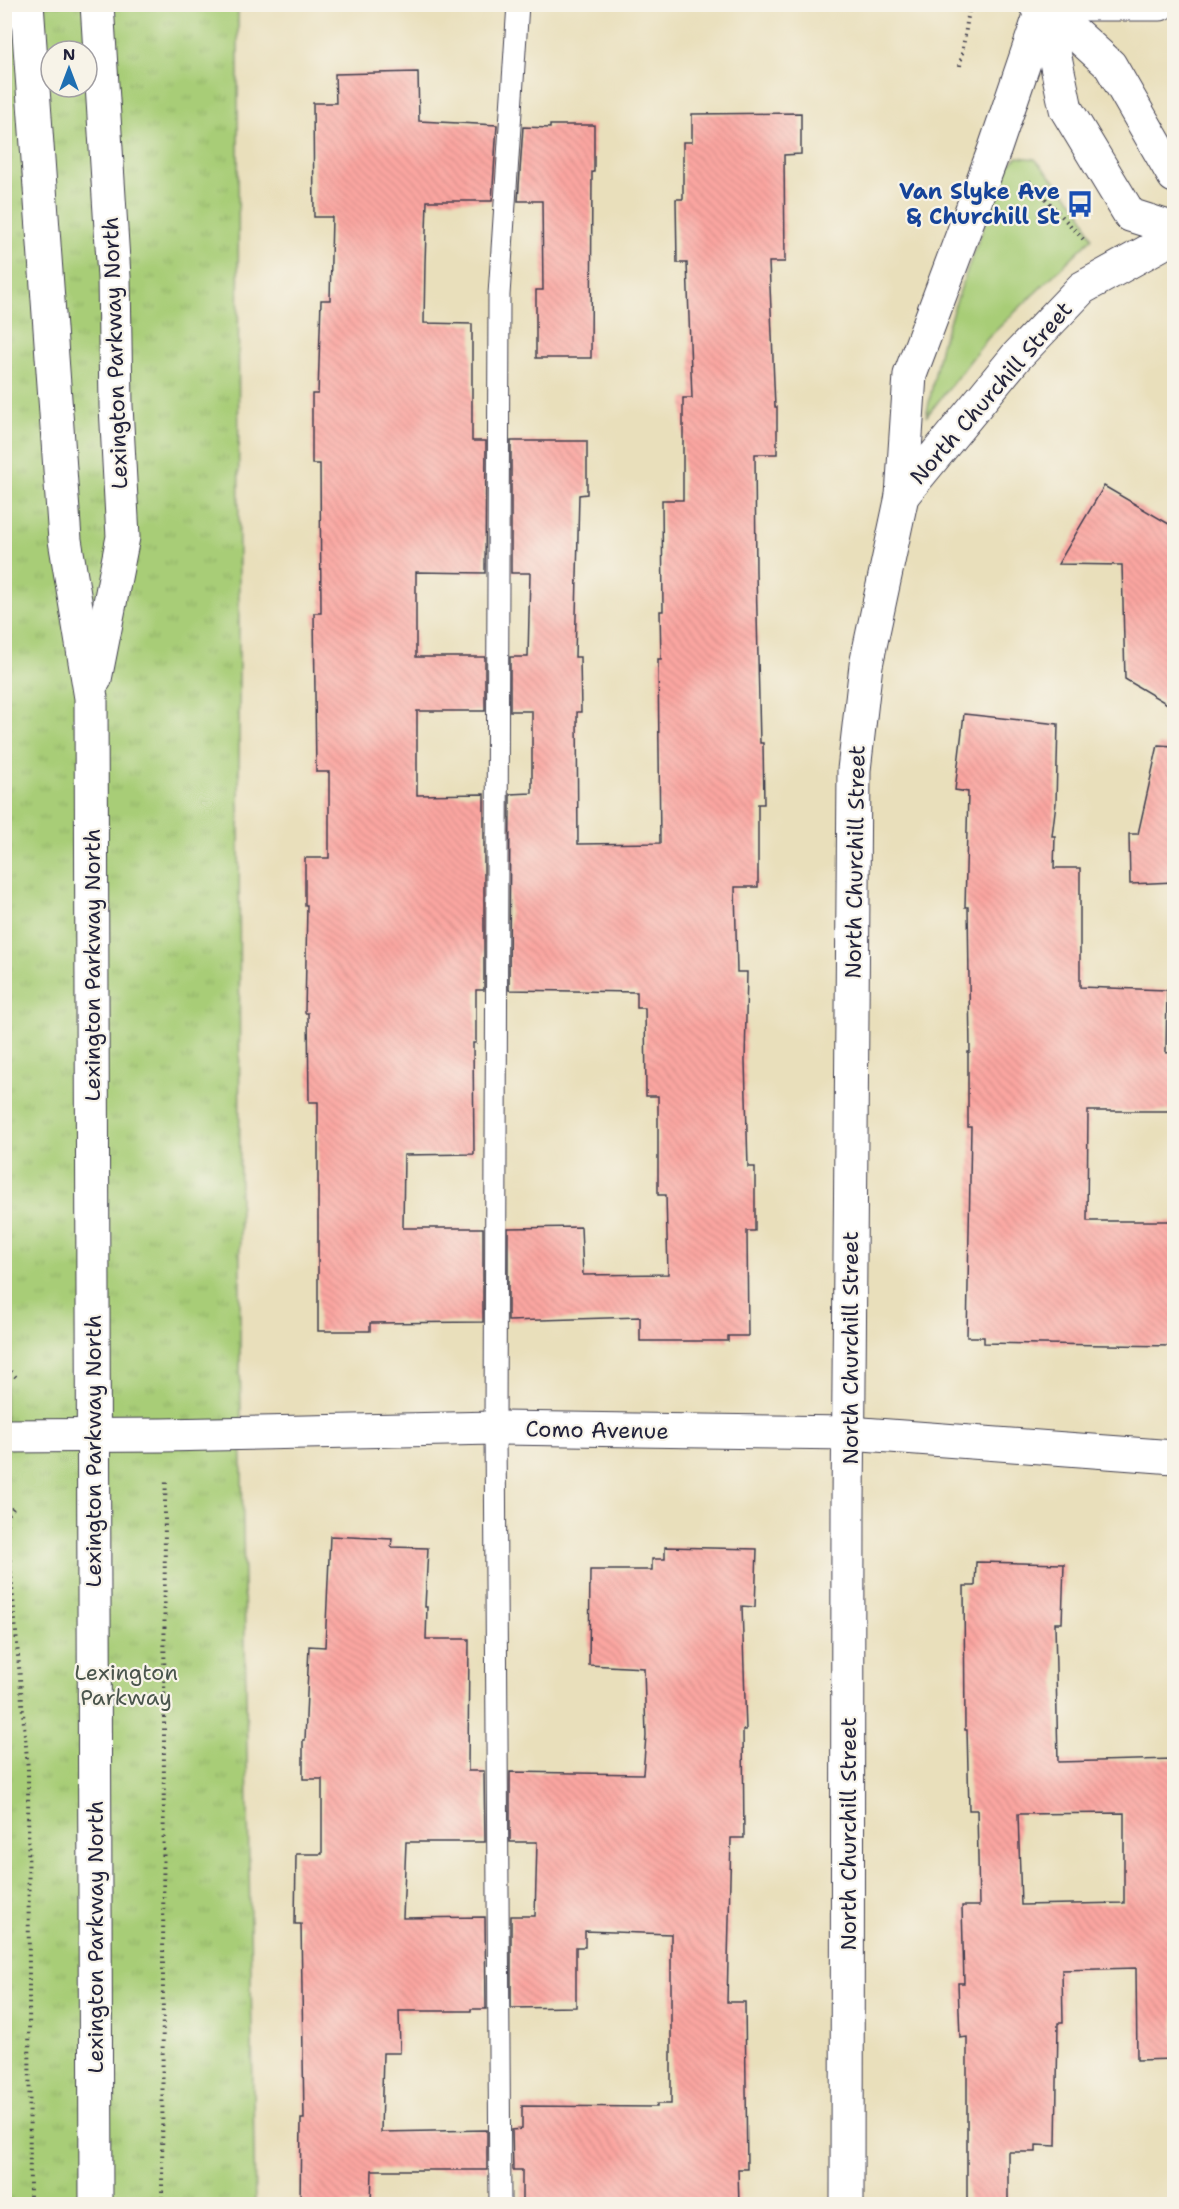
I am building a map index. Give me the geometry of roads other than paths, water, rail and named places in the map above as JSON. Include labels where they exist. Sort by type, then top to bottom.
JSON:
[{"type":"street","name":"Lexington Parkway North","points":[[27,4],[65,540],[91,698],[96,2205]]},
{"type":"street","name":"Lexington Parkway North","points":[[91,698],[123,537],[116,406],[114,277],[97,4]]},
{"type":"street","points":[[1035,4],[1160,4]]},
{"type":"street","points":[[1044,5],[1110,65],[1174,176]]},
{"type":"street","points":[[1044,5],[1066,109],[1130,215],[1174,229]]},
{"type":"street","name":"North Churchill Street","points":[[848,2205],[849,1433],[854,770],[866,665],[902,496],[910,375],[995,148],[1044,5]]},
{"type":"street","name":"North Churchill Street","points":[[902,496],[1016,357],[1083,288],[1174,237]]},
{"type":"street","name":"Como Avenue","points":[[11,1436],[495,1428],[849,1433],[1174,1457]]},
{"type":"lane","points":[[500,2205],[495,1428],[499,295],[518,4]]},
{"type":"place","name":"Van Slyke Ave & Churchill St","points":[[1080,204]]},
{"type":"park label","name":"Lexington Parkway","points":[[126,1685]]}]
